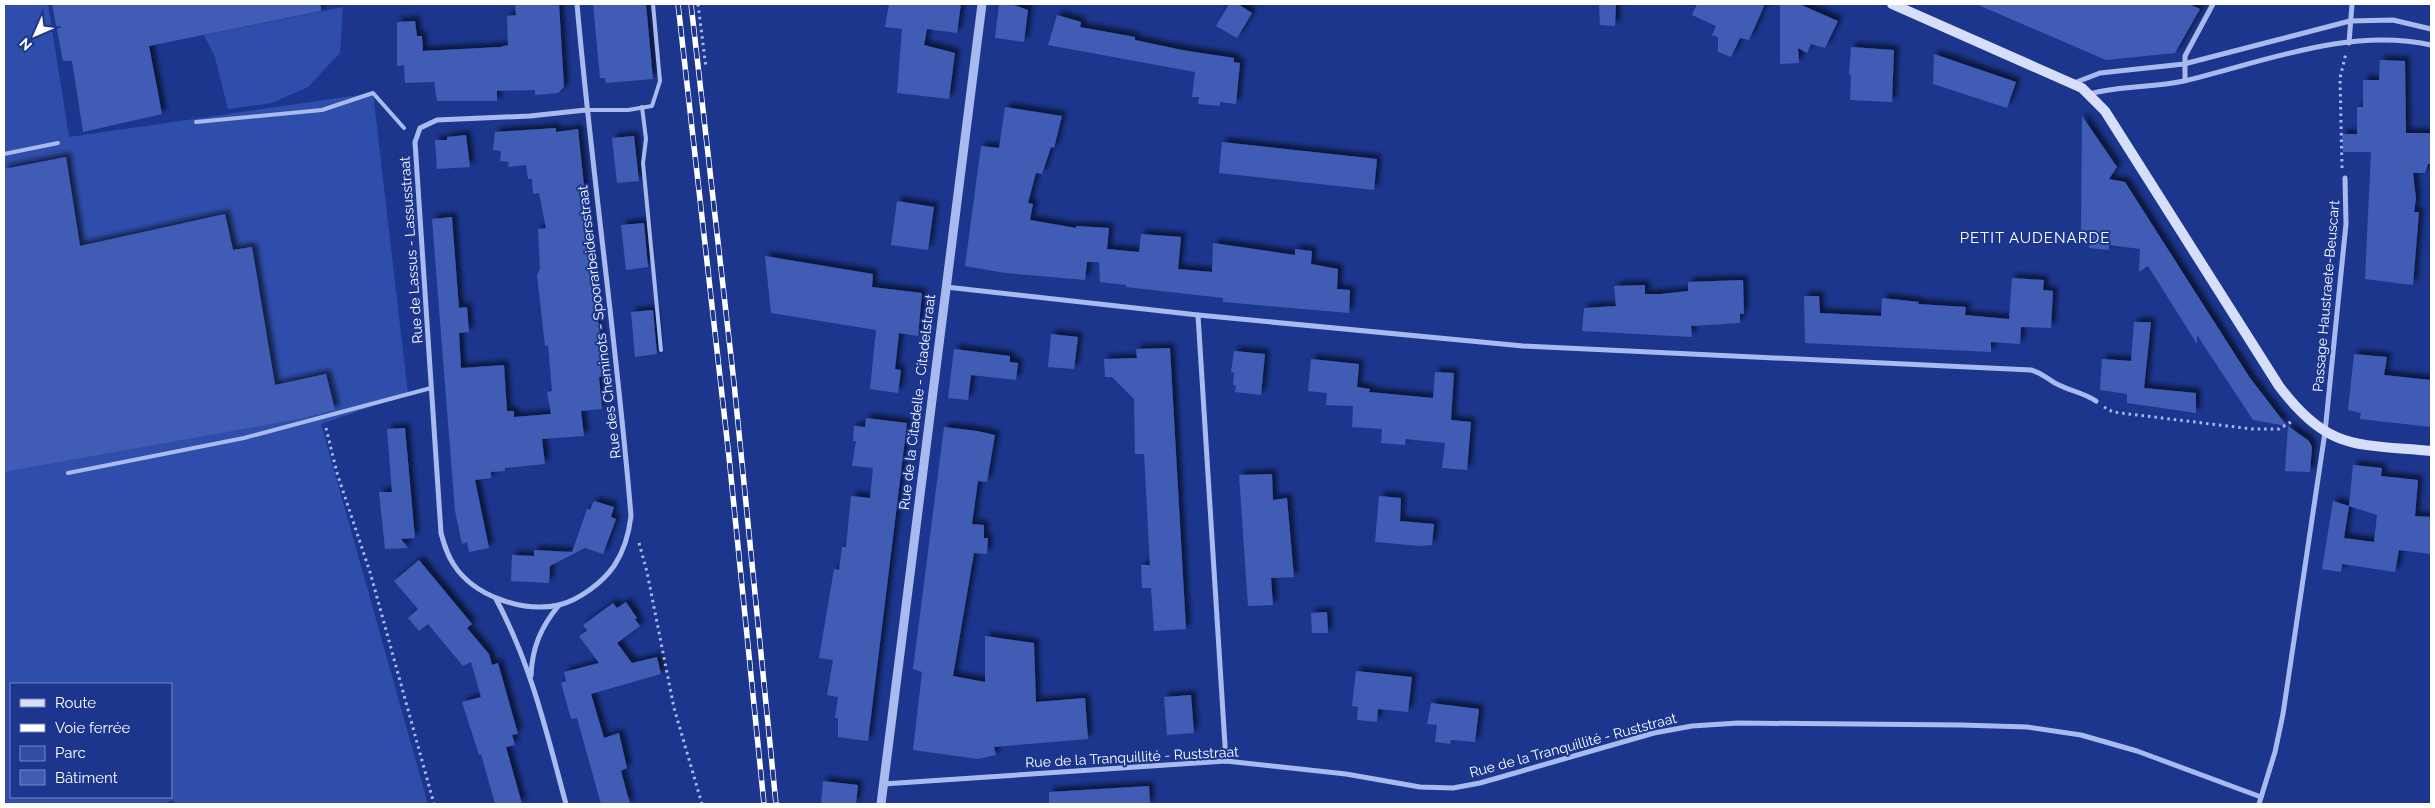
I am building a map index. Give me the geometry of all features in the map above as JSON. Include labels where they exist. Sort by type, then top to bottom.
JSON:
[{"type":"main road","points":[[1892,4],[2074,83],[2089,94],[2105,112],[2279,386],[2303,415],[2339,440],[2431,451]]},
{"type":"street","name":"Rue des Cheminots - Spoorarbeidersstraat","points":[[560,605],[596,585],[614,566],[625,544],[631,516],[622,407],[586,110],[576,4]]},
{"type":"street","name":"Rue de la Citadelle - Citadelstraat","points":[[881,804],[982,4]]},
{"type":"street","points":[[2185,80],[2185,56],[2213,4]]},
{"type":"street","points":[[2349,43],[2352,4]]},
{"type":"street","points":[[2074,83],[2100,73],[2184,64],[2350,21],[2393,20],[2431,29]]},
{"type":"street","points":[[2089,94],[2121,86],[2185,80],[2262,58],[2349,43],[2393,39],[2431,45]]},
{"type":"street","name":"Rue de Lassus - Lassusstraat","points":[[496,599],[482,592],[462,575],[454,566],[444,544],[438,504],[416,142],[420,128],[437,120],[530,116],[586,110]]},
{"type":"street","name":"Passage Haustraete-Beuscart","points":[[2259,804],[2275,752],[2283,714],[2325,432],[2346,224],[2346,178]]},
{"type":"street","points":[[946,287],[1198,315],[1523,346],[2031,370],[2042,372],[2057,385],[2086,395],[2096,401]]},
{"type":"street","points":[[1198,315],[1226,761]]},
{"type":"street","points":[[496,599],[532,605],[560,605]]},
{"type":"street","points":[[496,599],[516,639],[531,679],[566,804]]},
{"type":"street","points":[[531,679],[532,657],[540,631],[560,605]]},
{"type":"street","name":"Rue de la Tranquillité - Ruststraat","points":[[883,784],[1226,761],[1337,773],[1420,787],[1453,788],[1480,783],[1654,733],[1692,726],[1738,723],[1980,725],[2055,730],[2110,742],[2261,797]]},
{"type":"lane","points":[[586,110],[652,106],[660,81],[653,4]]},
{"type":"lane","points":[[196,122],[322,110],[373,93],[404,128]]},
{"type":"lane","points":[[642,107],[646,139],[643,162],[662,350]]},
{"type":"lane","points":[[4,154],[58,143]]},
{"type":"lane","points":[[68,473],[244,438],[431,388]]},
{"type":"path","points":[[698,4],[706,68]]},
{"type":"path","points":[[2346,178],[2341,165],[2340,78],[2349,43]]},
{"type":"path","points":[[2096,401],[2113,412],[2252,429],[2279,429],[2291,422],[2296,427]]},
{"type":"path","points":[[322,416],[337,473],[370,572],[434,804]]},
{"type":"path","points":[[631,516],[647,572],[674,708],[702,804]]},
{"type":"green space","points":[[4,4],[48,4],[69,137],[373,93],[408,394],[321,424],[428,804],[175,804],[173,800],[163,804],[4,804]]},
{"type":"green space","points":[[343,7],[340,53],[308,87],[272,103],[228,109],[215,57],[204,35]]},
{"type":"building","points":[[52,4],[321,4],[321,11],[149,46],[162,114],[83,132],[72,61],[63,61]]},
{"type":"building","points":[[515,4],[559,4],[564,87],[558,93],[535,95],[535,90],[497,91],[497,101],[437,101],[434,82],[405,83],[404,65],[397,66],[397,22],[415,21],[417,36],[422,36],[423,51],[500,47],[508,45],[507,16],[516,15]]},
{"type":"building","points":[[593,4],[646,4],[653,79],[606,83],[605,78],[600,78]]},
{"type":"building","points":[[889,4],[961,4],[957,33],[927,29],[924,45],[955,53],[949,99],[897,93],[902,29],[885,27]]},
{"type":"building","points":[[999,4],[1011,4],[1028,10],[1024,42],[995,38]]},
{"type":"building","points":[[1229,4],[1238,4],[1252,13],[1237,38],[1216,26]]},
{"type":"building","points":[[1599,4],[1616,4],[1615,26],[1600,25]]},
{"type":"building","points":[[1697,4],[1765,4],[1749,40],[1740,38],[1731,57],[1718,52],[1718,37],[1712,35],[1716,26],[1692,15]]},
{"type":"building","points":[[1780,4],[1799,4],[1838,21],[1825,48],[1811,44],[1807,53],[1798,48],[1799,63],[1780,64]]},
{"type":"building","points":[[1976,4],[2189,4],[2200,9],[2175,53],[2106,60]]},
{"type":"building","points":[[1057,15],[1081,22],[1080,27],[1135,37],[1135,40],[1182,50],[1234,58],[1234,62],[1240,63],[1236,104],[1220,102],[1220,106],[1198,104],[1199,97],[1192,97],[1195,72],[1048,45]]},
{"type":"building","points":[[1851,47],[1894,50],[1892,102],[1850,100]]},
{"type":"building","points":[[1934,54],[2016,82],[2007,108],[1933,84]]},
{"type":"building","points":[[2380,60],[2405,61],[2406,133],[2431,133],[2431,164],[2428,164],[2425,173],[2413,173],[2416,199],[2414,212],[2419,212],[2413,285],[2365,279],[2371,152],[2343,152],[2342,134],[2357,134],[2357,107],[2363,107],[2363,80],[2379,80]]},
{"type":"building","points":[[1005,107],[1062,116],[1054,148],[1051,147],[1042,174],[1036,173],[1028,203],[1033,204],[1030,220],[1076,228],[1076,226],[1109,228],[1107,249],[1139,252],[1141,234],[1181,237],[1178,269],[1212,272],[1213,243],[1295,255],[1295,249],[1312,251],[1311,264],[1338,269],[1337,289],[1350,290],[1349,313],[1223,302],[1223,298],[1126,287],[1126,285],[1100,282],[1099,262],[1087,262],[1085,280],[1005,273],[965,266],[981,146],[999,148]]},
{"type":"building","points":[[2082,116],[2117,167],[2109,179],[2125,182],[2250,378],[2287,426],[2253,420],[2197,335],[2197,344],[2148,266],[2139,272],[2140,249],[2109,245],[2109,250],[2089,248],[2090,231],[2081,230]]},
{"type":"building","points":[[556,128],[556,132],[578,129],[604,376],[599,377],[602,409],[581,411],[584,436],[542,439],[545,464],[505,468],[505,471],[491,472],[491,478],[475,480],[489,548],[469,552],[467,542],[462,544],[455,511],[432,219],[452,217],[459,308],[467,307],[469,332],[459,333],[461,368],[504,365],[507,411],[514,411],[514,417],[551,414],[547,392],[552,391],[548,345],[545,346],[537,275],[540,269],[538,229],[546,228],[539,193],[533,194],[532,179],[528,179],[526,165],[508,167],[509,162],[500,161],[501,151],[493,150],[495,132]]},
{"type":"building","points":[[466,135],[470,167],[437,169],[435,140],[447,140],[447,137]]},
{"type":"building","points":[[634,136],[639,181],[617,183],[612,138]]},
{"type":"building","points":[[1222,142],[1377,159],[1374,190],[1219,173]]},
{"type":"building","points":[[66,157],[80,246],[225,214],[233,250],[252,247],[275,385],[326,374],[335,410],[299,419],[4,472],[4,169]]},
{"type":"building","points":[[897,201],[934,207],[928,250],[891,245]]},
{"type":"building","points":[[644,223],[648,267],[626,270],[621,225]]},
{"type":"building","points":[[765,256],[873,274],[872,287],[922,293],[918,336],[899,333],[895,369],[901,370],[898,393],[870,389],[876,330],[771,313]]},
{"type":"building","points":[[2012,278],[2044,280],[2043,290],[2053,291],[2051,328],[2021,327],[2020,344],[1991,342],[1991,352],[1805,343],[1804,296],[1819,296],[1820,313],[1881,316],[1882,298],[1919,302],[1918,304],[1966,307],[1965,315],[2009,319]]},
{"type":"building","points":[[1743,280],[1744,314],[1740,314],[1740,323],[1691,326],[1692,337],[1582,331],[1584,308],[1616,306],[1614,286],[1645,285],[1645,294],[1661,294],[1688,291],[1688,282]]},
{"type":"building","points":[[653,310],[657,354],[635,357],[631,312]]},
{"type":"building","points":[[2134,322],[2151,322],[2144,388],[2196,393],[2196,413],[2127,403],[2127,394],[2100,390],[2102,359],[2131,361]]},
{"type":"building","points":[[1051,334],[1078,337],[1074,369],[1048,367]]},
{"type":"building","points":[[1170,348],[1186,629],[1154,631],[1151,588],[1142,588],[1141,565],[1150,565],[1144,454],[1135,454],[1134,399],[1112,377],[1105,377],[1104,359],[1137,358],[1136,349]]},
{"type":"building","points":[[954,349],[1010,356],[1010,362],[1018,363],[1016,380],[971,375],[968,400],[948,398]]},
{"type":"building","points":[[1234,351],[1265,354],[1261,395],[1235,392],[1236,385],[1233,385],[1234,373],[1231,372]]},
{"type":"building","points":[[2354,354],[2387,357],[2384,375],[2431,380],[2431,427],[2360,419],[2361,413],[2348,410]]},
{"type":"building","points":[[1311,359],[1359,364],[1357,387],[1370,389],[1369,392],[1433,398],[1435,372],[1454,373],[1451,420],[1471,422],[1467,470],[1442,468],[1445,443],[1406,439],[1405,445],[1381,443],[1382,429],[1352,427],[1353,406],[1326,405],[1327,393],[1308,391]]},
{"type":"building","points":[[866,418],[907,423],[868,741],[838,737],[838,718],[835,718],[838,697],[827,695],[833,660],[819,658],[834,569],[839,570],[842,547],[846,547],[851,496],[870,498],[873,468],[852,466],[856,441],[853,441],[854,426],[865,427]]},
{"type":"building","points":[[2288,426],[2309,441],[2312,447],[2310,472],[2285,471]]},
{"type":"building","points":[[944,427],[995,435],[987,482],[978,481],[972,524],[984,525],[984,538],[988,538],[987,554],[974,553],[953,676],[985,682],[985,636],[1034,643],[1036,702],[1085,698],[1088,739],[994,747],[996,755],[978,759],[913,750],[922,672],[913,669]]},
{"type":"building","points":[[405,428],[415,538],[401,539],[408,548],[385,549],[379,492],[392,492],[387,429]]},
{"type":"building","points":[[2353,465],[2382,468],[2381,476],[2418,480],[2415,516],[2431,517],[2431,554],[2399,550],[2395,572],[2342,564],[2341,572],[2322,569],[2333,501],[2349,506]],"holes":[[[2349,506],[2377,515],[2374,542],[2344,538]]]},
{"type":"building","points":[[1272,474],[1273,500],[1287,498],[1294,577],[1271,578],[1273,605],[1248,606],[1239,475]]},
{"type":"building","points":[[1379,496],[1401,498],[1400,521],[1434,524],[1432,545],[1420,546],[1375,542]]},
{"type":"building","points":[[594,501],[614,507],[611,517],[616,519],[603,554],[585,548],[550,566],[549,583],[511,581],[512,555],[534,556],[534,550],[572,552],[587,509],[590,510]]},
{"type":"building","points":[[419,560],[472,624],[467,628],[489,654],[492,665],[498,663],[518,734],[512,735],[515,745],[506,747],[522,804],[495,804],[481,754],[479,755],[462,702],[481,697],[471,662],[463,666],[428,624],[419,631],[408,618],[418,609],[394,581]]},
{"type":"building","points":[[626,602],[640,626],[617,643],[632,663],[657,657],[661,674],[591,694],[604,738],[619,733],[627,768],[621,771],[630,804],[601,804],[577,718],[571,719],[561,683],[566,681],[564,672],[599,663],[579,636],[587,631],[583,625],[613,603],[617,608]]},
{"type":"building","points":[[1327,612],[1328,633],[1312,633],[1311,613]]},
{"type":"building","points":[[1356,671],[1412,677],[1408,712],[1378,709],[1377,722],[1357,720],[1358,707],[1352,706]]},
{"type":"building","points":[[1191,695],[1194,733],[1167,735],[1164,697]]},
{"type":"building","points":[[1431,703],[1479,709],[1475,742],[1451,740],[1450,744],[1435,742],[1437,725],[1427,724]]},
{"type":"building","points":[[823,781],[858,785],[856,804],[821,804]]},
{"type":"building","points":[[1149,786],[1150,804],[1049,804],[1049,792]]},
{"type":"railway","points":[[678,4],[729,457],[764,804]]},
{"type":"railway","points":[[691,4],[734,383],[776,804]]},
{"type":"district","name":"PETIT AUDENARDE","points":[[2035,238]]}]
